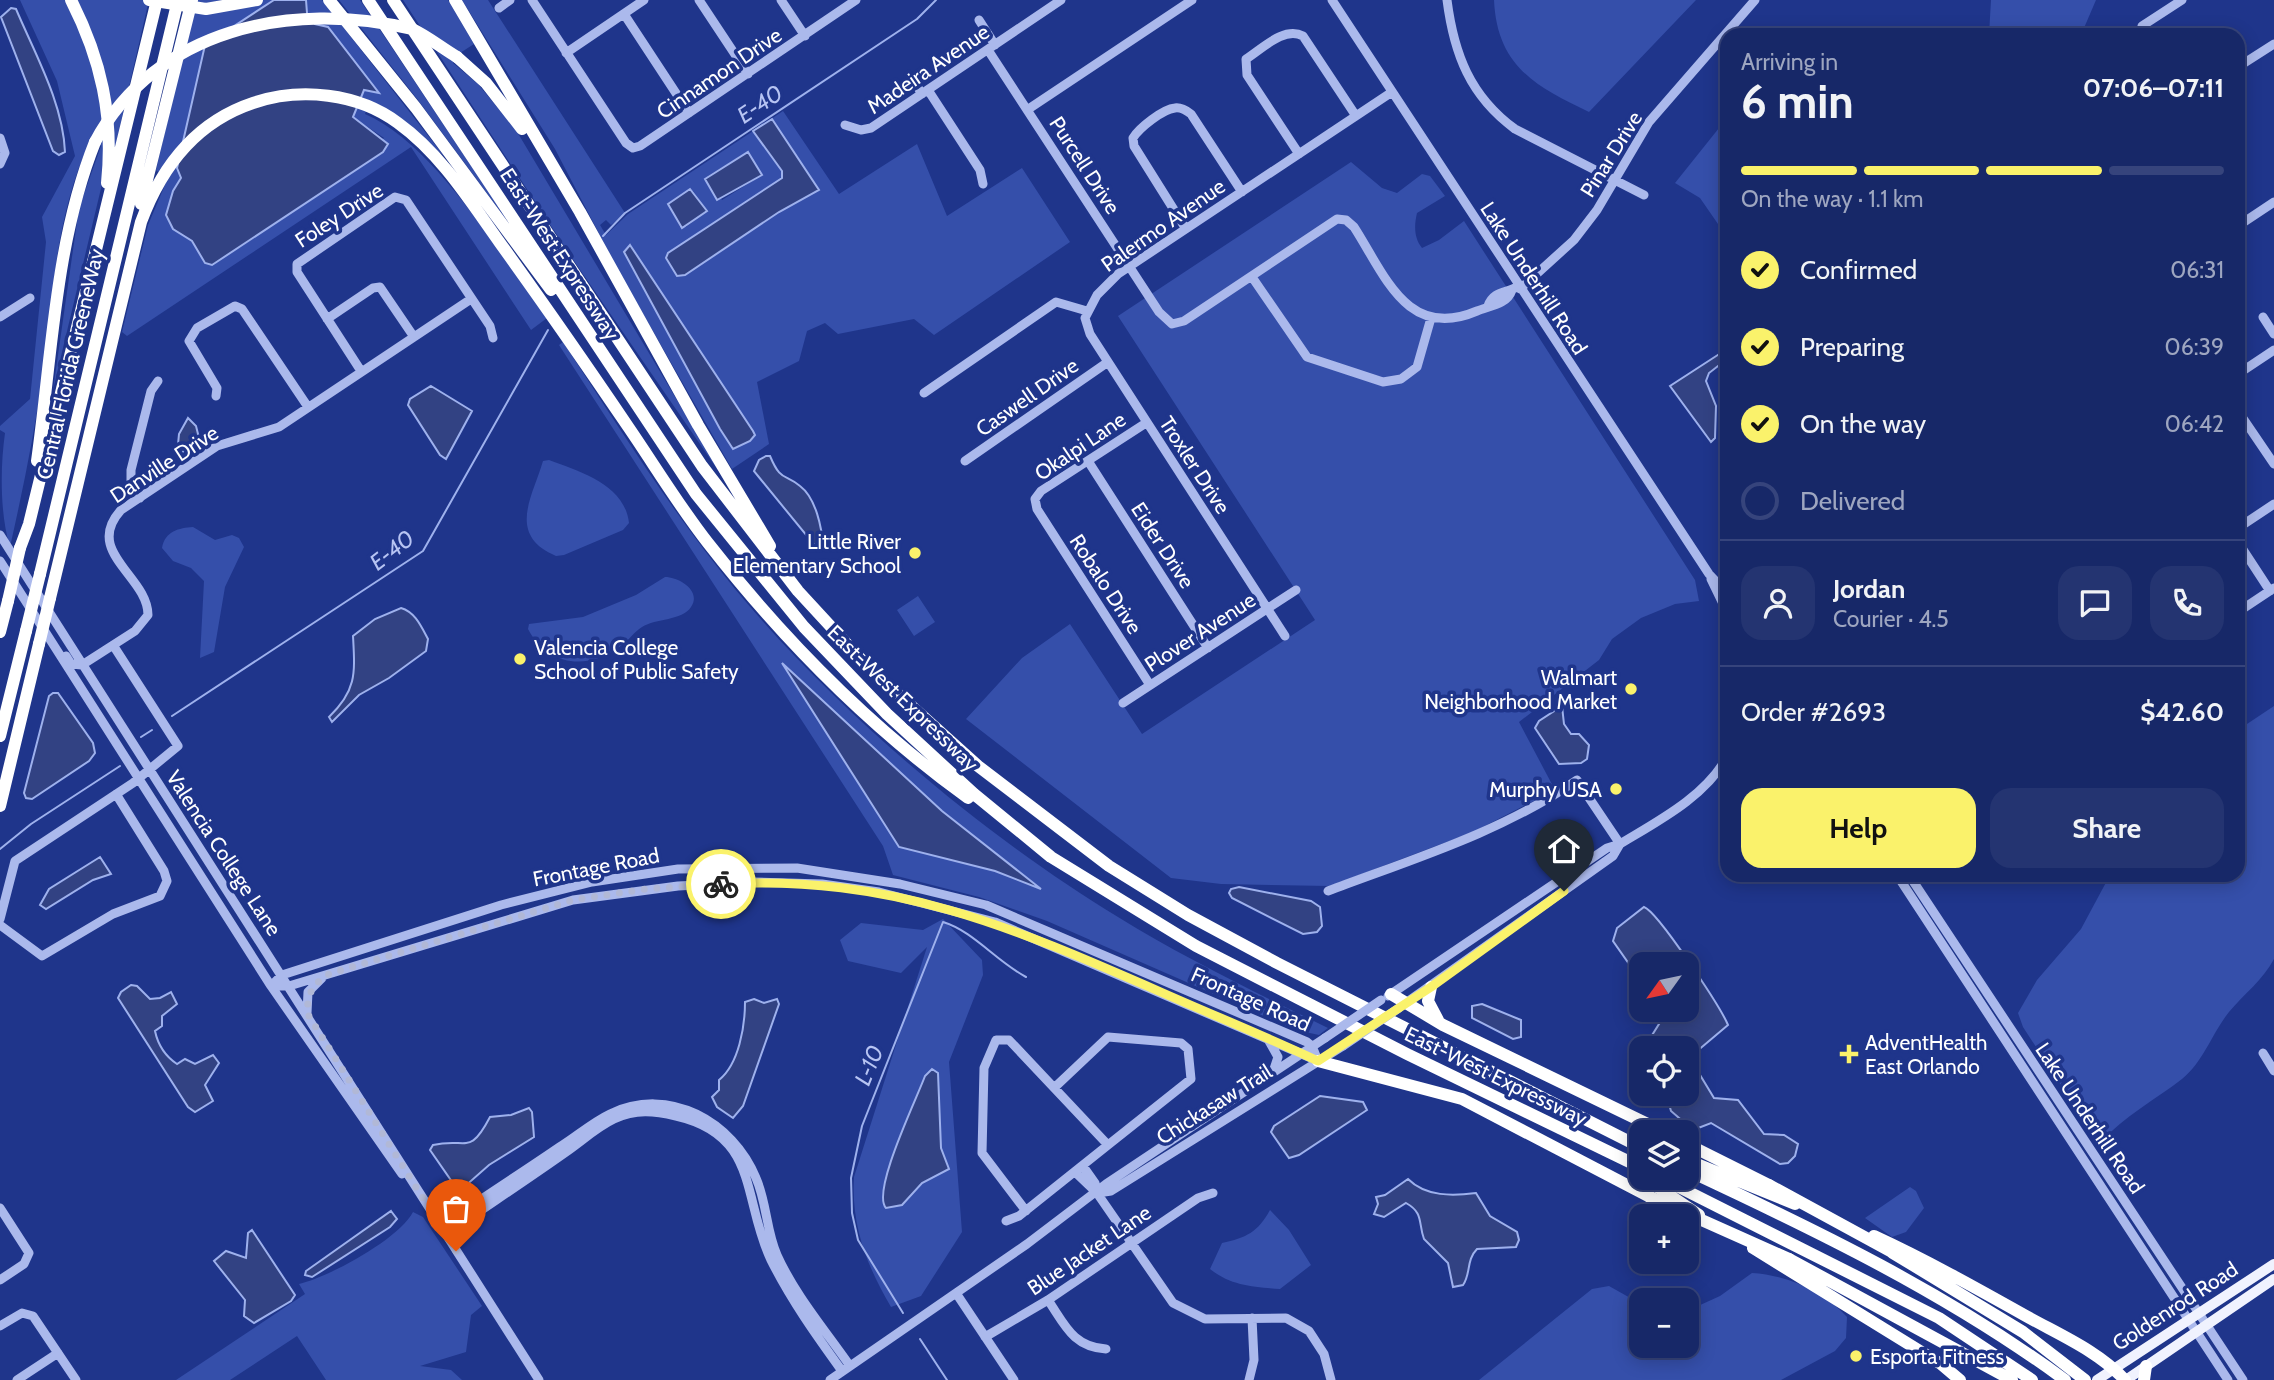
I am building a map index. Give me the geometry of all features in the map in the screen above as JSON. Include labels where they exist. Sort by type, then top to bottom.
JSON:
[{"type":"highway","points":[[71,0],[94,51],[108,103],[110,158],[107,211]]},
{"type":"highway","points":[[149,0],[192,9],[222,8],[257,0]]},
{"type":"highway","name":"Central Florida GreeneWay","points":[[0,632],[107,211],[157,0]]},
{"type":"highway","name":"Central Florida GreeneWay","points":[[0,736],[178,0]]},
{"type":"highway","points":[[129,269],[143,196],[192,0]]},
{"type":"highway","points":[[329,0],[416,108],[629,394]]},
{"type":"highway","name":"East-West Expressway","points":[[368,0],[696,494],[804,627],[887,714],[974,794],[1051,857],[1196,946],[1407,1054],[1629,1161]]},
{"type":"highway","name":"East-West Expressway","points":[[393,0],[702,466],[798,591],[869,668],[978,766],[1109,866],[1188,915],[1277,963],[1629,1141]]},
{"type":"highway","points":[[455,0],[698,425],[798,591]]},
{"type":"highway","points":[[29,524],[69,226],[80,180],[95,142],[121,101],[150,69],[184,44],[240,20],[269,12],[310,8],[366,15],[412,29],[457,58],[486,83],[516,120],[632,308]]},
{"type":"highway","points":[[0,806],[44,641],[50,598],[141,222],[161,176],[183,147],[211,124],[238,108],[288,95],[325,94],[368,107],[397,122],[427,148],[460,187],[558,324],[706,541],[792,642],[874,721],[913,754],[953,787],[1051,857]]},
{"type":"highway","points":[[1431,987],[1430,1006],[1440,1023]]},
{"type":"highway","points":[[1386,997],[1639,1120]]},
{"type":"highway","points":[[1318,1061],[1356,1073],[1439,1090],[1462,1099],[1650,1197],[1789,1259],[2012,1380]]},
{"type":"highway","points":[[1699,1150],[1892,1252],[2023,1332],[2082,1377]]},
{"type":"highway","points":[[1617,1155],[1629,1165]]},
{"type":"highway","points":[[1699,1165],[1927,1261],[2073,1342],[2114,1368],[2125,1380]]},
{"type":"highway","points":[[1699,1176],[1842,1243],[1966,1315],[2064,1379]]},
{"type":"highway","points":[[1664,1190],[1967,1380]]},
{"type":"highway","points":[[1685,1190],[1939,1318],[2032,1380]]},
{"type":"highway","points":[[1941,1364],[1960,1380]]},
{"type":"highway","points":[[2144,1380],[2146,1366]]},
{"type":"main road","name":"Goldenrod Road","points":[[2097,1380],[2274,1264]]},
{"type":"main road","name":"Goldenrod Road","points":[[2125,1380],[2274,1279]]},
{"type":"street","points":[[499,8],[510,0]]},
{"type":"street","points":[[532,0],[566,52],[644,0]]},
{"type":"street","points":[[699,0],[748,74]]},
{"type":"street","points":[[781,0],[805,36]]},
{"type":"street","name":"Cinnamon Drive","points":[[566,52],[626,143],[633,148],[856,0]]},
{"type":"street","name":"Madeira Avenue","points":[[845,125],[855,130],[868,130],[1061,0]]},
{"type":"street","points":[[1027,110],[1192,0]]},
{"type":"street","name":"Lake Underhill Road","points":[[1332,0],[1517,288],[1709,574],[1720,597]]},
{"type":"street","points":[[1447,0],[1452,37],[1462,68],[1481,97],[1500,118],[1515,129],[1644,195]]},
{"type":"street","name":"Pinar Drive","points":[[1731,28],[1755,0]]},
{"type":"street","points":[[2142,26],[2182,0]]},
{"type":"street","points":[[624,14],[689,113]]},
{"type":"street","name":"Purcell Drive","points":[[979,20],[991,47],[1027,110],[1159,312],[1172,324],[1184,321],[1252,277]]},
{"type":"street","points":[[1299,154],[1247,75],[1246,59],[1288,32],[1303,36],[1356,116]]},
{"type":"street","name":"Pinar Drive","points":[[1431,318],[1454,318],[1495,306],[1574,240],[1615,180],[1649,122],[1720,40]]},
{"type":"street","points":[[2245,63],[2274,44]]},
{"type":"street","points":[[911,78],[925,92],[980,170],[983,184]]},
{"type":"street","name":"Palermo Avenue","points":[[1087,311],[1108,283],[1130,266],[1392,92]]},
{"type":"street","points":[[1186,229],[1133,146],[1137,131],[1174,108],[1183,108],[1191,114],[1242,192]]},
{"type":"street","points":[[0,138],[5,153],[0,164]]},
{"type":"street","name":"Foley Drive","points":[[361,371],[296,272],[297,264],[395,197],[406,200],[489,326],[493,338]]},
{"type":"street","points":[[2245,221],[2274,202]]},
{"type":"street","points":[[1342,219],[1354,227],[1400,299],[1410,308],[1431,318],[1417,367],[1402,379],[1383,382],[1307,357],[1252,277],[1342,219]]},
{"type":"street","points":[[327,319],[373,288],[380,287],[414,337]]},
{"type":"street","points":[[0,317],[30,298]]},
{"type":"street","name":"Danville Drive","points":[[82,666],[143,624],[148,615],[148,607],[113,552],[108,533],[111,521],[140,498],[218,446],[279,427],[471,299]]},
{"type":"street","points":[[924,393],[1056,302],[1087,311]]},
{"type":"street","points":[[216,396],[217,388],[189,341],[197,328],[235,306],[242,309],[308,407]]},
{"type":"street","name":"Troxler Drive","points":[[1087,311],[1087,329],[1285,636]]},
{"type":"street","points":[[2263,317],[2274,334]]},
{"type":"street","points":[[2245,370],[2274,351]]},
{"type":"street","name":"Caswell Drive","points":[[965,461],[1108,362]]},
{"type":"street","points":[[140,498],[131,482],[131,470],[150,391],[158,381]]},
{"type":"street","points":[[2245,421],[2274,464]]},
{"type":"street","name":"Okalpi Lane","points":[[1035,499],[1041,491],[1146,423]]},
{"type":"street","name":"Eider Drive","points":[[1088,461],[1208,648]]},
{"type":"street","name":"Robalo Drive","points":[[1035,499],[1037,509],[1150,685]]},
{"type":"street","points":[[2245,523],[2274,504]]},
{"type":"street","name":"Valencia College Lane","points":[[0,535],[539,1380]]},
{"type":"street","points":[[2245,551],[2272,589],[2245,607]]},
{"type":"street","name":"Valencia College Lane","points":[[0,561],[44,641],[139,778],[271,986],[391,1161],[417,1192]]},
{"type":"street","name":"Lake Underhill Road","points":[[1709,574],[1720,586]]},
{"type":"street","name":"Plover Avenue","points":[[1123,703],[1296,590]]},
{"type":"street","points":[[44,641],[57,642],[71,664],[82,666]]},
{"type":"street","points":[[0,919],[15,861],[139,778],[178,746],[113,645]]},
{"type":"street","name":"Chickasaw Trail","points":[[830,1380],[1312,1045],[1607,848],[1620,844],[1699,792],[1720,766]]},
{"type":"street","points":[[1328,891],[1474,836],[1530,810],[1577,780],[1620,844]]},
{"type":"street","points":[[0,925],[42,956],[113,914],[160,896],[167,881],[164,871],[116,794]]},
{"type":"street","name":"Chickasaw Trail","points":[[1097,1194],[1111,1191],[1343,1046],[1431,987],[1613,856],[1620,844]]},
{"type":"street","name":"Frontage Road","points":[[271,986],[282,975],[501,905],[592,882],[678,869],[797,869],[900,884],[986,905],[1312,1045],[1318,1061]]},
{"type":"street","name":"Frontage Road","points":[[271,986],[289,986],[573,900],[678,886],[755,882],[822,884],[879,892],[995,922],[1318,1061]]},
{"type":"street","name":"Lake Underhill Road","points":[[1902,882],[2228,1380]]},
{"type":"street","name":"Lake Underhill Road","points":[[1914,882],[2243,1380]]},
{"type":"street","points":[[1917,905],[1939,920]]},
{"type":"street","points":[[307,1013],[308,992],[329,974]]},
{"type":"street","points":[[1006,1221],[1026,1210],[1191,1079],[1187,1047],[1176,1042],[1108,1037],[1054,1088]]},
{"type":"street","points":[[1026,1210],[982,1153],[984,1068],[994,1042],[1000,1038],[1009,1040],[1108,1146]]},
{"type":"street","points":[[1268,1040],[1278,1057],[1273,1072]]},
{"type":"street","points":[[2263,1053],[2274,1071]]},
{"type":"street","points":[[2020,1062],[2028,1057]]},
{"type":"street","points":[[443,1231],[461,1224],[612,1120],[652,1110],[698,1122],[723,1139],[739,1162],[751,1186],[759,1229],[770,1258],[800,1313],[846,1368]]},
{"type":"street","points":[[1083,1166],[1095,1183],[1097,1194]]},
{"type":"street","points":[[1075,1172],[1097,1194],[1160,1287],[1181,1308],[1205,1320],[1286,1318],[1309,1331],[1324,1354],[1331,1380]]},
{"type":"street","name":"Blue Jacket Lane","points":[[985,1337],[1048,1300],[1198,1198],[1213,1193]]},
{"type":"street","points":[[0,1208],[27,1250],[27,1261],[0,1280]]},
{"type":"street","points":[[956,1293],[1014,1380]]},
{"type":"street","points":[[1048,1300],[1079,1341],[1089,1348],[1106,1349]]},
{"type":"street","points":[[0,1326],[26,1313],[36,1319],[76,1380]]},
{"type":"street","points":[[1249,1380],[1254,1360],[1252,1318]]},
{"type":"street","points":[[17,1380],[58,1353]]},
{"type":"shaded area","points":[[20,0],[68,0],[82,28],[105,110],[103,180],[53,390],[79,208],[101,146],[90,141],[70,197],[63,226],[36,416],[10,547],[4,521],[2,491],[5,433],[0,430],[0,426],[30,399],[46,242],[42,217],[75,156],[57,81]]},
{"type":"shaded area","points":[[74,0],[149,0],[114,152],[113,126]]},
{"type":"shaded area","points":[[196,0],[274,0],[205,46],[177,168],[181,178],[173,191],[173,229],[192,241],[205,263],[384,138],[353,117],[364,90],[378,93],[307,13],[306,0],[322,0],[444,156],[397,115],[369,102],[365,114],[391,129],[416,150],[441,175],[547,318],[531,330],[411,147],[127,336],[122,332],[148,225],[167,180],[156,170]]},
{"type":"shaded area","points":[[274,0],[306,0],[307,13],[315,24],[328,27],[379,93],[364,90],[353,117],[388,144],[383,152],[212,265],[205,263],[192,241],[173,229],[166,215],[173,191],[181,178],[177,168],[205,45]]},
{"type":"shaded area","points":[[339,0],[360,0],[514,230],[418,100]]},
{"type":"shaded area","points":[[403,0],[448,0],[474,44],[460,53],[453,63],[478,84],[516,130],[724,479],[576,264]]},
{"type":"shaded area","points":[[462,0],[488,0],[625,213],[611,225],[606,220],[600,225],[606,235],[628,214],[783,111],[839,194],[917,144],[947,216],[1022,168],[1070,242],[934,335],[914,319],[838,334],[825,323],[807,331],[799,361],[757,382],[769,444],[732,469],[619,272],[555,149]],"holes":[[[754,132],[819,190],[779,212],[685,275],[782,178],[782,171]],[[747,152],[762,175],[722,200],[708,176]],[[693,191],[707,211],[686,227],[680,227],[668,204]],[[630,245],[753,431],[755,435],[733,449],[624,252]]]},
{"type":"shaded area","points":[[1494,0],[1696,0],[1589,112],[1536,83],[1511,58],[1497,23]]},
{"type":"shaded area","points":[[1991,0],[2096,0],[2084,28],[1989,28]]},
{"type":"shaded area","points":[[11,8],[16,9],[54,97],[65,152],[59,155],[53,151],[1,17]]},
{"type":"shaded area","points":[[772,119],[819,190],[779,212],[685,275],[677,276],[666,258],[668,253],[782,178],[782,171],[753,131]]},
{"type":"shaded area","points":[[1720,127],[1720,227],[1700,198],[1675,183]]},
{"type":"shaded area","points":[[748,152],[762,175],[717,200],[705,179]]},
{"type":"shaded area","points":[[1351,162],[1382,188],[1397,193],[1422,174],[1430,176],[1445,196],[1417,213],[1415,232],[1419,244],[1422,248],[1439,240],[1464,221],[1695,580],[1699,601],[1675,604],[1641,618],[1612,639],[1599,660],[1519,722],[1555,790],[1473,832],[1330,886],[1221,884],[1171,878],[966,719],[1022,658],[1070,624],[1142,734],[1315,620],[1118,316]]},
{"type":"shaded area","points":[[690,189],[707,211],[682,228],[668,204]]},
{"type":"shaded area","points":[[630,245],[753,431],[755,435],[750,441],[733,449],[720,429],[624,252]]},
{"type":"shaded area","points":[[563,342],[667,499],[735,589],[818,680],[865,725],[964,809],[1067,884],[1170,947],[1328,1028],[1319,1035],[1296,1030],[1047,921],[979,897],[893,875],[883,846],[559,345]],"holes":[[[785,666],[942,811],[1039,887],[995,871],[900,847]]]},
{"type":"shaded area","points":[[1720,354],[1720,364],[1709,373],[1706,381],[1716,406],[1715,438],[1711,442],[1670,386]]},
{"type":"shaded area","points":[[431,386],[472,411],[446,459],[440,455],[408,405],[410,399]]},
{"type":"shaded area","points":[[188,418],[196,426],[200,442],[177,455],[179,434]]},
{"type":"shaded area","points":[[770,456],[780,473],[806,491],[820,523],[823,547],[816,547],[754,471],[759,460]]},
{"type":"shaded area","points":[[549,460],[587,475],[610,490],[626,510],[629,523],[623,530],[564,555],[556,556],[541,547],[531,537],[527,514],[543,461]]},
{"type":"shaded area","points":[[193,527],[215,540],[232,535],[239,538],[244,547],[225,587],[214,652],[200,658],[204,581],[191,568],[173,561],[162,548],[169,534]]},
{"type":"shaded area","points":[[665,577],[677,579],[691,590],[694,601],[687,612],[642,627],[622,645],[596,659],[570,661],[558,658],[536,642],[528,629],[529,624],[583,617],[636,595]]},
{"type":"shaded area","points":[[918,596],[935,622],[914,636],[897,610]]},
{"type":"shaded area","points":[[401,608],[414,616],[420,625],[428,639],[426,651],[389,678],[359,695],[332,722],[329,717],[345,698],[352,680],[353,636],[375,619]]},
{"type":"shaded area","points":[[782,663],[942,811],[1041,889],[995,871],[899,847]]},
{"type":"shaded area","points":[[58,693],[93,743],[95,753],[89,761],[32,799],[26,798],[24,793],[49,696]]},
{"type":"shaded area","points":[[1562,706],[1564,724],[1571,734],[1579,734],[1589,745],[1587,759],[1581,763],[1559,764],[1535,728],[1539,721]]},
{"type":"shaded area","points":[[2274,706],[2274,959],[2259,980],[2229,1012],[2190,1072],[2130,1116],[2101,1142],[2097,1141],[2023,1027],[2018,1013],[2037,980],[2081,929],[2106,882],[2245,882],[2245,725]]},
{"type":"shaded area","points":[[100,857],[111,874],[93,880],[46,909],[40,905],[49,889]]},
{"type":"shaded area","points":[[1239,887],[1311,901],[1320,907],[1322,926],[1317,932],[1303,934],[1232,898],[1229,893],[1231,889]]},
{"type":"shaded area","points":[[1644,907],[1662,925],[1682,952],[1629,952],[1629,964],[1613,941],[1617,928]]},
{"type":"shaded area","points":[[943,919],[982,960],[983,975],[949,1062],[962,1232],[921,1296],[891,1307],[862,1245],[855,1212],[854,1177],[927,947],[901,973],[848,961],[840,940],[861,923],[923,930]]},
{"type":"shaded area","points":[[1699,978],[1728,1025],[1699,1049],[1699,1036],[1652,1036],[1660,1022],[1699,1022]]},
{"type":"shaded area","points":[[131,985],[137,986],[150,999],[160,998],[171,992],[177,1004],[162,1016],[162,1026],[155,1031],[163,1050],[173,1061],[177,1064],[185,1059],[195,1064],[213,1055],[219,1063],[205,1085],[213,1101],[195,1112],[188,1107],[118,998],[121,992]]},
{"type":"shaded area","points":[[754,999],[764,1003],[777,999],[779,1004],[743,1106],[733,1118],[717,1107],[712,1097],[719,1090],[719,1080],[736,1055],[744,1022],[745,1002]]},
{"type":"shaded area","points":[[1482,1004],[1521,1020],[1521,1037],[1513,1039],[1472,1018],[1472,1006]]},
{"type":"shaded area","points":[[932,1069],[938,1073],[941,1148],[949,1169],[922,1183],[902,1205],[886,1208],[883,1199],[890,1165],[925,1076]]},
{"type":"shaded area","points":[[1699,1073],[1714,1098],[1738,1100],[1764,1134],[1784,1135],[1798,1144],[1795,1156],[1788,1163],[1780,1164],[1711,1123],[1699,1128],[1699,1120],[1681,1120],[1671,1111],[1670,1106],[1699,1106]]},
{"type":"shaded area","points":[[1320,1096],[1363,1102],[1367,1110],[1299,1155],[1289,1158],[1271,1132],[1274,1126]]},
{"type":"shaded area","points":[[529,1108],[532,1112],[534,1137],[489,1165],[463,1188],[455,1186],[430,1150],[433,1145],[472,1141],[490,1117],[511,1115]]},
{"type":"shaded area","points":[[1408,1179],[1431,1192],[1449,1195],[1476,1193],[1490,1216],[1517,1232],[1519,1240],[1516,1247],[1477,1249],[1471,1258],[1463,1285],[1453,1287],[1448,1263],[1424,1239],[1418,1215],[1412,1207],[1406,1203],[1384,1217],[1374,1214],[1378,1204],[1376,1197],[1385,1195]]},
{"type":"shaded area","points":[[1910,1187],[1916,1191],[1924,1208],[1906,1232],[1892,1237],[1865,1218]]},
{"type":"shaded area","points":[[1270,1210],[1289,1230],[1311,1265],[1280,1289],[1235,1282],[1210,1269],[1222,1243],[1250,1233],[1261,1224]]},
{"type":"shaded area","points":[[391,1211],[397,1219],[390,1227],[312,1277],[305,1275],[306,1271]]},
{"type":"shaded area","points":[[413,1212],[423,1217],[482,1306],[471,1315],[466,1352],[420,1366],[451,1370],[462,1380],[326,1380],[297,1336],[230,1380],[176,1380],[305,1294],[299,1284],[328,1274],[379,1245],[394,1234]]},
{"type":"shaded area","points":[[252,1230],[295,1295],[291,1301],[254,1323],[244,1316],[245,1300],[214,1261],[226,1251],[246,1258],[248,1233]]},
{"type":"shaded area","points":[[1752,1273],[1791,1281],[1827,1299],[1847,1317],[1846,1338],[1835,1351],[1781,1380],[1479,1380],[1592,1289],[1609,1286],[1629,1297],[1629,1358],[1699,1358],[1699,1306],[1720,1296]]},
{"type":"waterway","name":"E-40","points":[[603,236],[625,213],[917,19],[936,0]]},
{"type":"waterway","name":"E-40","points":[[172,716],[423,551],[548,330]]},
{"type":"waterway","name":"E-40","points":[[141,737],[152,730]]},
{"type":"waterway","name":"E-40","points":[[0,849],[31,824],[120,766]]},
{"type":"waterway","name":"L-10","points":[[903,1313],[858,1240],[852,1213],[851,1178],[862,1126],[943,922],[975,939],[1026,977]]},
{"type":"waterway","name":"L-10","points":[[920,1339],[947,1380]]},
{"type":"way so far","points":[[456,1251],[307,1013],[308,992],[314,984],[329,974],[573,900],[646,889],[721,884]]},
{"type":"place","name":"Little River Elementary School","points":[[915,553]]},
{"type":"place","name":"Valencia College School of Public Safety","points":[[520,659]]},
{"type":"place","name":"Walmart Neighborhood Market","points":[[1631,689]]},
{"type":"place","name":"Murphy USA","points":[[1616,789]]},
{"type":"place","name":"AdventHealth East Orlando","points":[[1849,1054]]},
{"type":"place","name":"Esporta Fitness","points":[[1856,1356]]},
{"type":"route","points":[[721,884],[822,884],[879,892],[946,907],[995,922],[1054,945],[1318,1061],[1431,987],[1564,891]]}]
